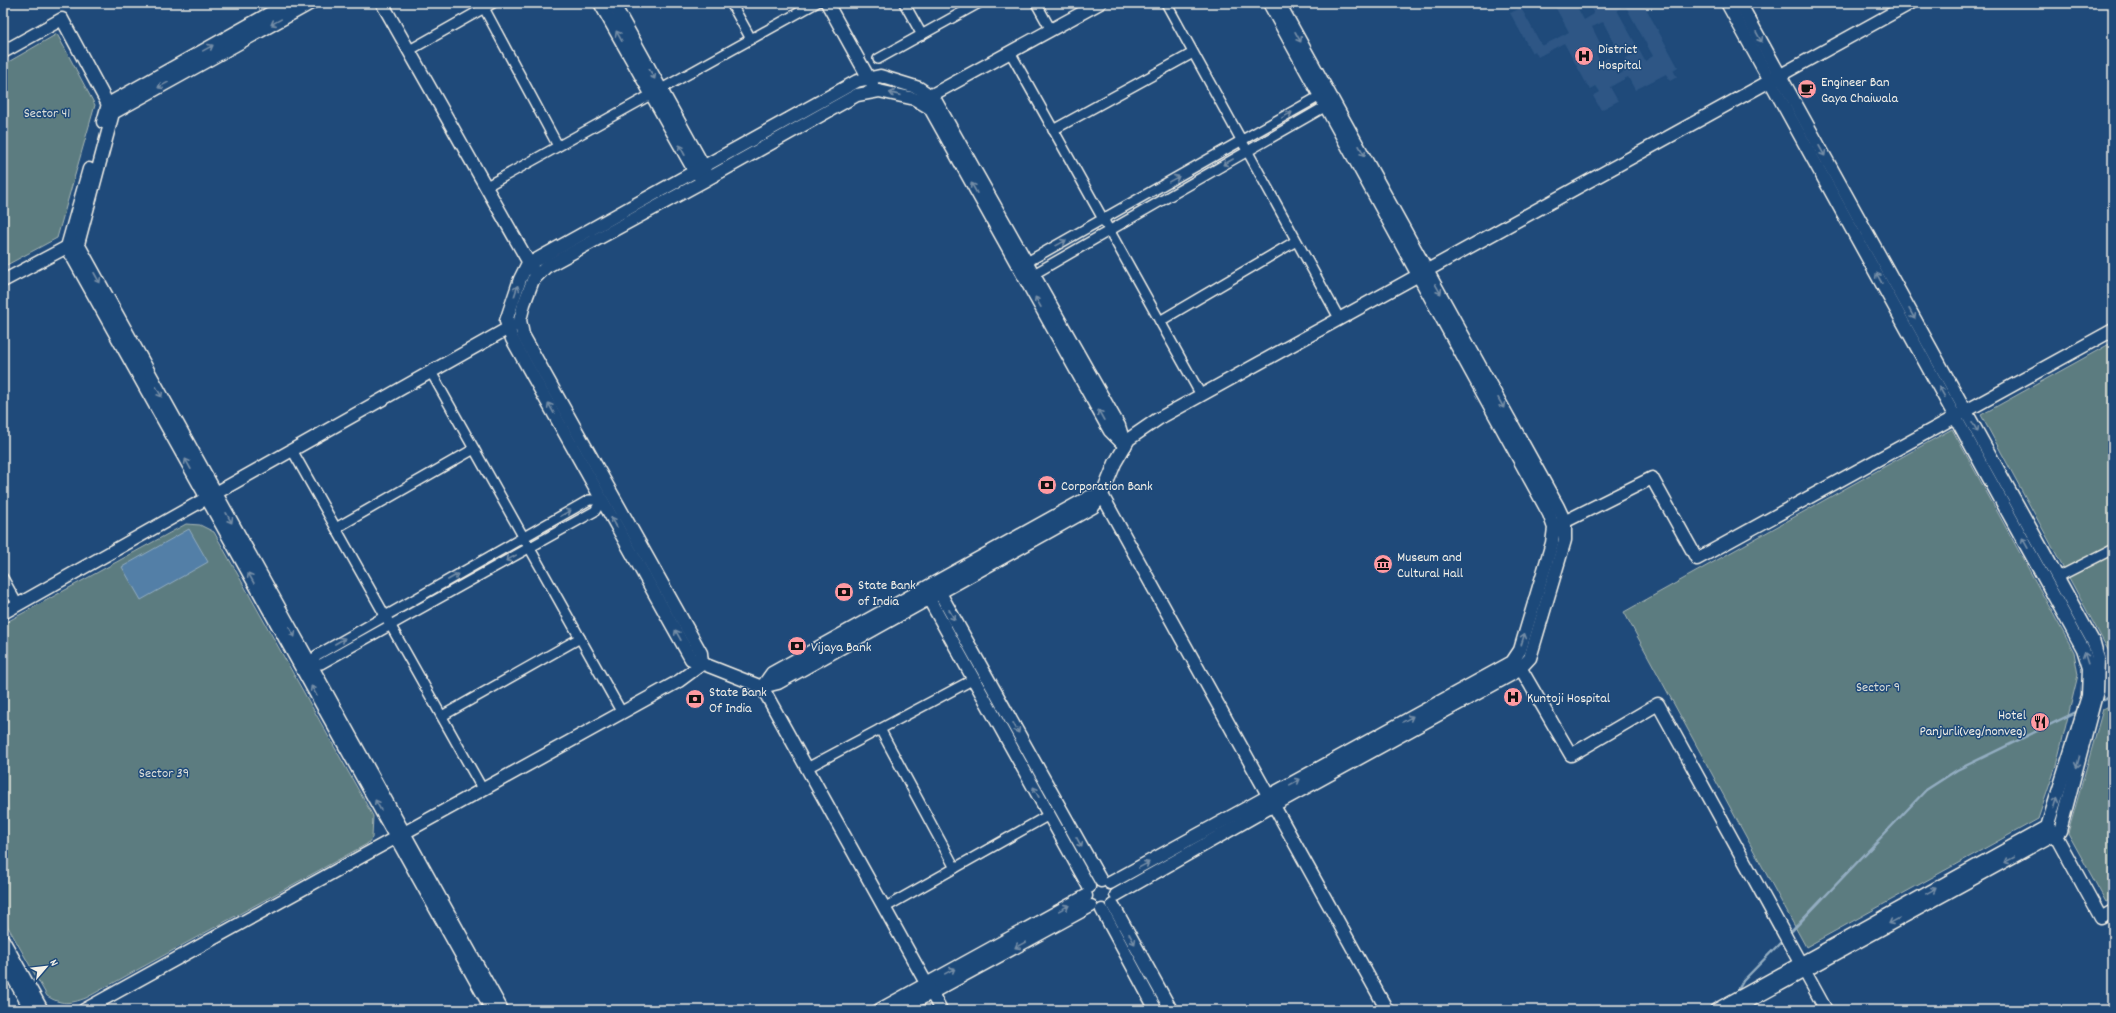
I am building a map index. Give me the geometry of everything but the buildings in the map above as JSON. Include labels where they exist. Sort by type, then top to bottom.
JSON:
[{"type":"street","points":[[110,108],[288,3]]},
{"type":"street","points":[[110,108],[310,3]]},
{"type":"street","points":[[382,3],[485,187],[537,276]]},
{"type":"street","points":[[408,51],[493,3]]},
{"type":"street","points":[[600,3],[656,92],[699,169],[704,181]]},
{"type":"street","points":[[613,3],[656,92]]},
{"type":"street","points":[[731,3],[751,39]]},
{"type":"street","points":[[485,187],[816,3]]},
{"type":"street","points":[[827,3],[877,91]]},
{"type":"street","points":[[904,3],[922,35]]},
{"type":"street","points":[[878,59],[979,3]]},
{"type":"street","points":[[1036,3],[1051,30]]},
{"type":"street","points":[[927,100],[1010,52],[1100,3]]},
{"type":"street","points":[[1166,3],[1339,318]]},
{"type":"street","points":[[879,1010],[929,989],[1092,900],[1115,900],[1271,801],[1512,662],[1518,663],[1530,658],[1565,540],[1565,522],[1326,100],[1269,3]]},
{"type":"street","points":[[1279,3],[1326,100]]},
{"type":"street","points":[[1727,3],[1775,78],[1960,413],[2083,649],[2089,668],[2093,694]]},
{"type":"street","points":[[1740,3],[1775,78]]},
{"type":"street","points":[[928,593],[940,593],[1093,507],[1102,495],[1115,463],[1129,439],[1158,419],[1911,3]]},
{"type":"street","points":[[484,8],[558,146]]},
{"type":"street","points":[[3,52],[62,19],[110,108],[72,245],[400,836],[502,1010]]},
{"type":"street","points":[[1010,52],[1201,395]]},
{"type":"street","points":[[1053,130],[1193,53]]},
{"type":"street","points":[[1102,495],[1089,497],[778,683],[762,686],[691,659],[512,339],[506,321],[520,279],[530,264],[858,81],[880,76],[919,88],[927,100],[930,108],[1110,431],[1125,446]]},
{"type":"street","points":[[702,664],[701,653],[523,335],[521,323],[524,304],[533,280],[546,267],[704,181],[857,95],[877,91],[915,99],[927,100],[934,98],[1119,426],[1125,446]]},
{"type":"street","points":[[1027,262],[1242,141],[1326,100]]},
{"type":"street","points":[[1034,274],[1247,151],[1326,100]]},
{"type":"street","points":[[1160,321],[1296,241]]},
{"type":"street","points":[[3,281],[72,245]]},
{"type":"street","points":[[1423,272],[1549,514],[1554,528],[1552,543],[1522,643],[1518,663],[1571,755],[1658,704],[1826,1010]]},
{"type":"street","points":[[3,613],[430,372],[509,328],[521,323]]},
{"type":"street","points":[[1554,528],[1652,478],[1697,559],[2113,330]]},
{"type":"street","points":[[430,372],[622,713]]},
{"type":"street","points":[[1717,1009],[1802,966],[2051,830],[2060,831],[2087,713],[2093,694],[2098,658],[2094,643],[2058,577],[1960,413]]},
{"type":"street","points":[[336,528],[474,449]]},
{"type":"street","points":[[292,450],[483,790]]},
{"type":"street","points":[[1102,495],[1387,1010]]},
{"type":"street","points":[[211,496],[310,665],[492,1010]]},
{"type":"street","points":[[310,665],[317,655],[589,500],[602,500]]},
{"type":"street","points":[[310,665],[321,664],[595,511],[602,500]]},
{"type":"street","points":[[2058,577],[2113,549]]},
{"type":"street","points":[[3,578],[18,605]]},
{"type":"street","points":[[928,593],[1049,815],[1092,900],[1156,1010]]},
{"type":"street","points":[[940,593],[1105,882],[1115,889],[1115,900],[1171,1010]]},
{"type":"street","points":[[442,716],[580,638]]},
{"type":"street","points":[[84,1010],[622,713],[679,681],[702,664]]},
{"type":"street","points":[[807,768],[974,679]]},
{"type":"street","points":[[762,686],[941,1010]]},
{"type":"street","points":[[880,729],[955,868]]},
{"type":"street","points":[[1092,900],[1095,882],[1105,882],[1271,801]]},
{"type":"street","points":[[884,908],[1049,815]]},
{"type":"street","points":[[2051,830],[2101,918],[2113,911]]},
{"type":"street","points":[[3,940],[42,1010]]},
{"type":"street","points":[[3,959],[31,1010]]},
{"type":"street","points":[[1737,1008],[1802,966]]},
{"type":"street","points":[[900,1010],[929,989]]},
{"type":"shaded area","name":"District Hospital","points":[[1553,3],[1575,3],[1584,20],[1594,14],[1588,3],[1643,3],[1678,67],[1673,70],[1677,77],[1670,81],[1666,74],[1635,90],[1628,77],[1610,87],[1618,101],[1601,110],[1593,96],[1600,92],[1596,86],[1590,90],[1564,43],[1538,57],[1535,51],[1532,53],[1510,13],[1521,8],[1542,46],[1569,32]],"holes":[[[1625,5],[1653,56],[1645,61],[1617,10]],[[1603,22],[1619,52],[1631,45],[1636,54],[1624,60],[1629,69],[1618,75],[1608,58],[1600,62],[1596,53],[1603,49],[1592,27]]]},
{"type":"shaded area","points":[[189,529],[208,562],[141,600],[122,567]]},
{"type":"green space","name":"Sector 41","points":[[57,34],[95,105],[57,238],[3,267],[3,65]]},
{"type":"green space","points":[[2113,342],[2113,659],[1981,415]]},
{"type":"green space","name":"Sector 9","points":[[1952,429],[2074,652],[2078,675],[2056,766],[2038,819],[1806,947],[1624,612]]},
{"type":"green space","name":"Sector 39","points":[[186,524],[200,525],[214,532],[373,816],[372,838],[367,844],[86,998],[66,1003],[57,1001],[47,996],[3,918],[3,624]]},
{"type":"green space","points":[[2113,704],[2113,898],[2106,902],[2068,833],[2103,709]]},
{"type":"waterway","points":[[2099,701],[2113,695]]},
{"type":"waterway","points":[[1789,934],[1926,790],[1957,770],[2078,711]]},
{"type":"waterway","points":[[1736,994],[1743,981],[1784,939]]},
{"type":"place","name":"District Hospital","points":[[1584,56]]},
{"type":"place","name":"Engineer Ban Gaya Chaiwala","points":[[1807,89]]},
{"type":"place","name":"Corporation Bank","points":[[1047,485]]},
{"type":"place","name":"Museum and Cultural Hall","points":[[1383,564]]},
{"type":"place","name":"State Bank of India","points":[[844,592]]},
{"type":"place","name":"Vijaya Bank","points":[[797,646]]},
{"type":"place","name":"Kuntoji Hospital","points":[[1513,697]]},
{"type":"place","name":"State Bank Of India","points":[[695,699]]},
{"type":"place","name":"Hotel Panjurli(veg/nonveg)","points":[[2040,722]]}]
